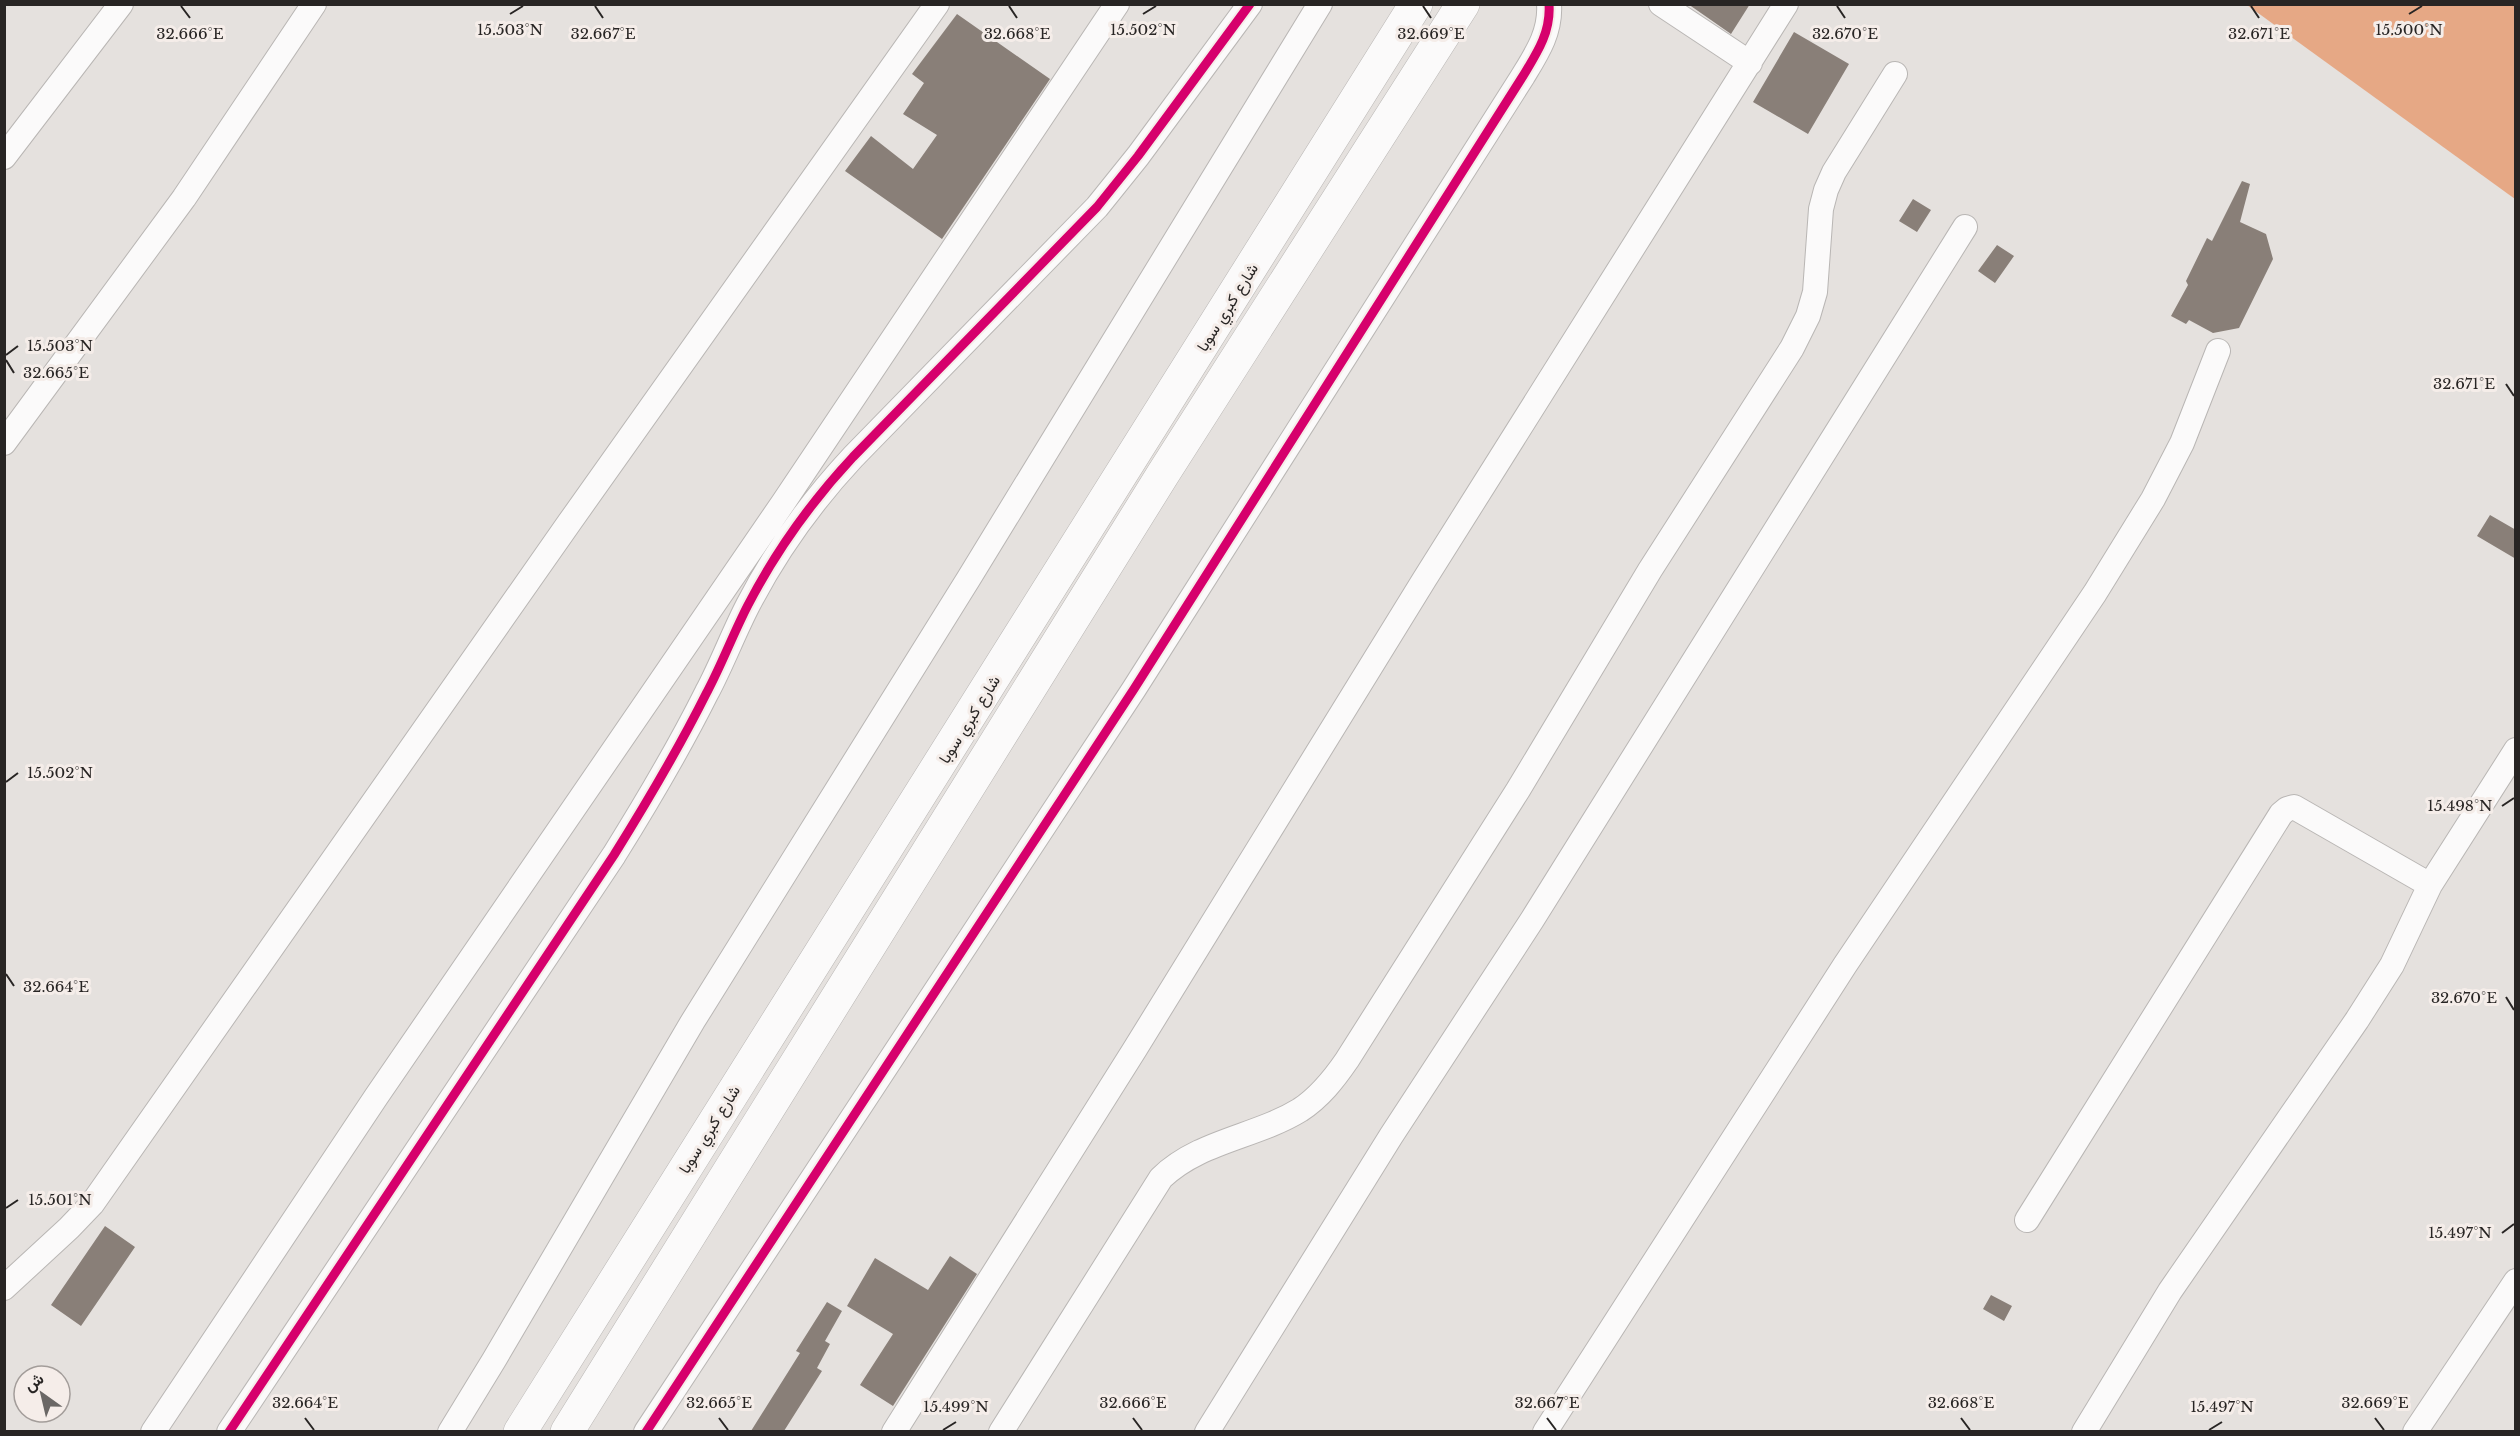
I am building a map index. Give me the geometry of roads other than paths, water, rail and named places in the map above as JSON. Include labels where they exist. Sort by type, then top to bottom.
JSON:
[{"type":"highway","name":"شارع كبري سوبا","points":[[520,1431],[1416,4]]},
{"type":"highway","points":[[567,1431],[1163,474],[1463,5]]},
{"type":"street","points":[[4,157],[122,4]]},
{"type":"street","points":[[4,443],[184,198],[314,4]]},
{"type":"street","points":[[4,1288],[92,1204],[569,523],[937,4]]},
{"type":"street","points":[[153,1431],[369,1107],[783,503],[1117,4]]},
{"type":"street","points":[[229,1431],[614,855],[661,780],[708,691],[748,604],[800,518],[846,465],[1097,207],[1138,156],[1250,4]]},
{"type":"street","points":[[450,1431],[693,1021],[963,588],[1320,4]]},
{"type":"street","points":[[646,1431],[1134,689],[1523,76],[1539,50],[1548,29],[1550,4]]},
{"type":"street","points":[[1661,4],[1750,63]]},
{"type":"street","points":[[894,1431],[1129,1059],[1424,580],[1786,4]]},
{"type":"street","points":[[1001,1431],[1161,1178],[1174,1165],[1189,1156],[1283,1119],[1301,1109],[1320,1095],[1347,1059],[1518,790],[1650,570],[1792,348],[1808,316],[1815,292],[1821,209],[1826,190],[1834,172],[1895,74]]},
{"type":"street","points":[[1207,1431],[1391,1136],[1532,920],[1965,227]]},
{"type":"street","points":[[1545,1431],[1845,965],[2148,509],[2182,443],[2218,351]]},
{"type":"street","points":[[2084,1431],[2170,1291],[2376,990],[2403,944],[2430,885],[2516,750]]},
{"type":"street","points":[[2027,1220],[2281,814],[2287,809],[2294,807],[2430,885]]},
{"type":"street","points":[[2415,1431],[2516,1281]]}]
